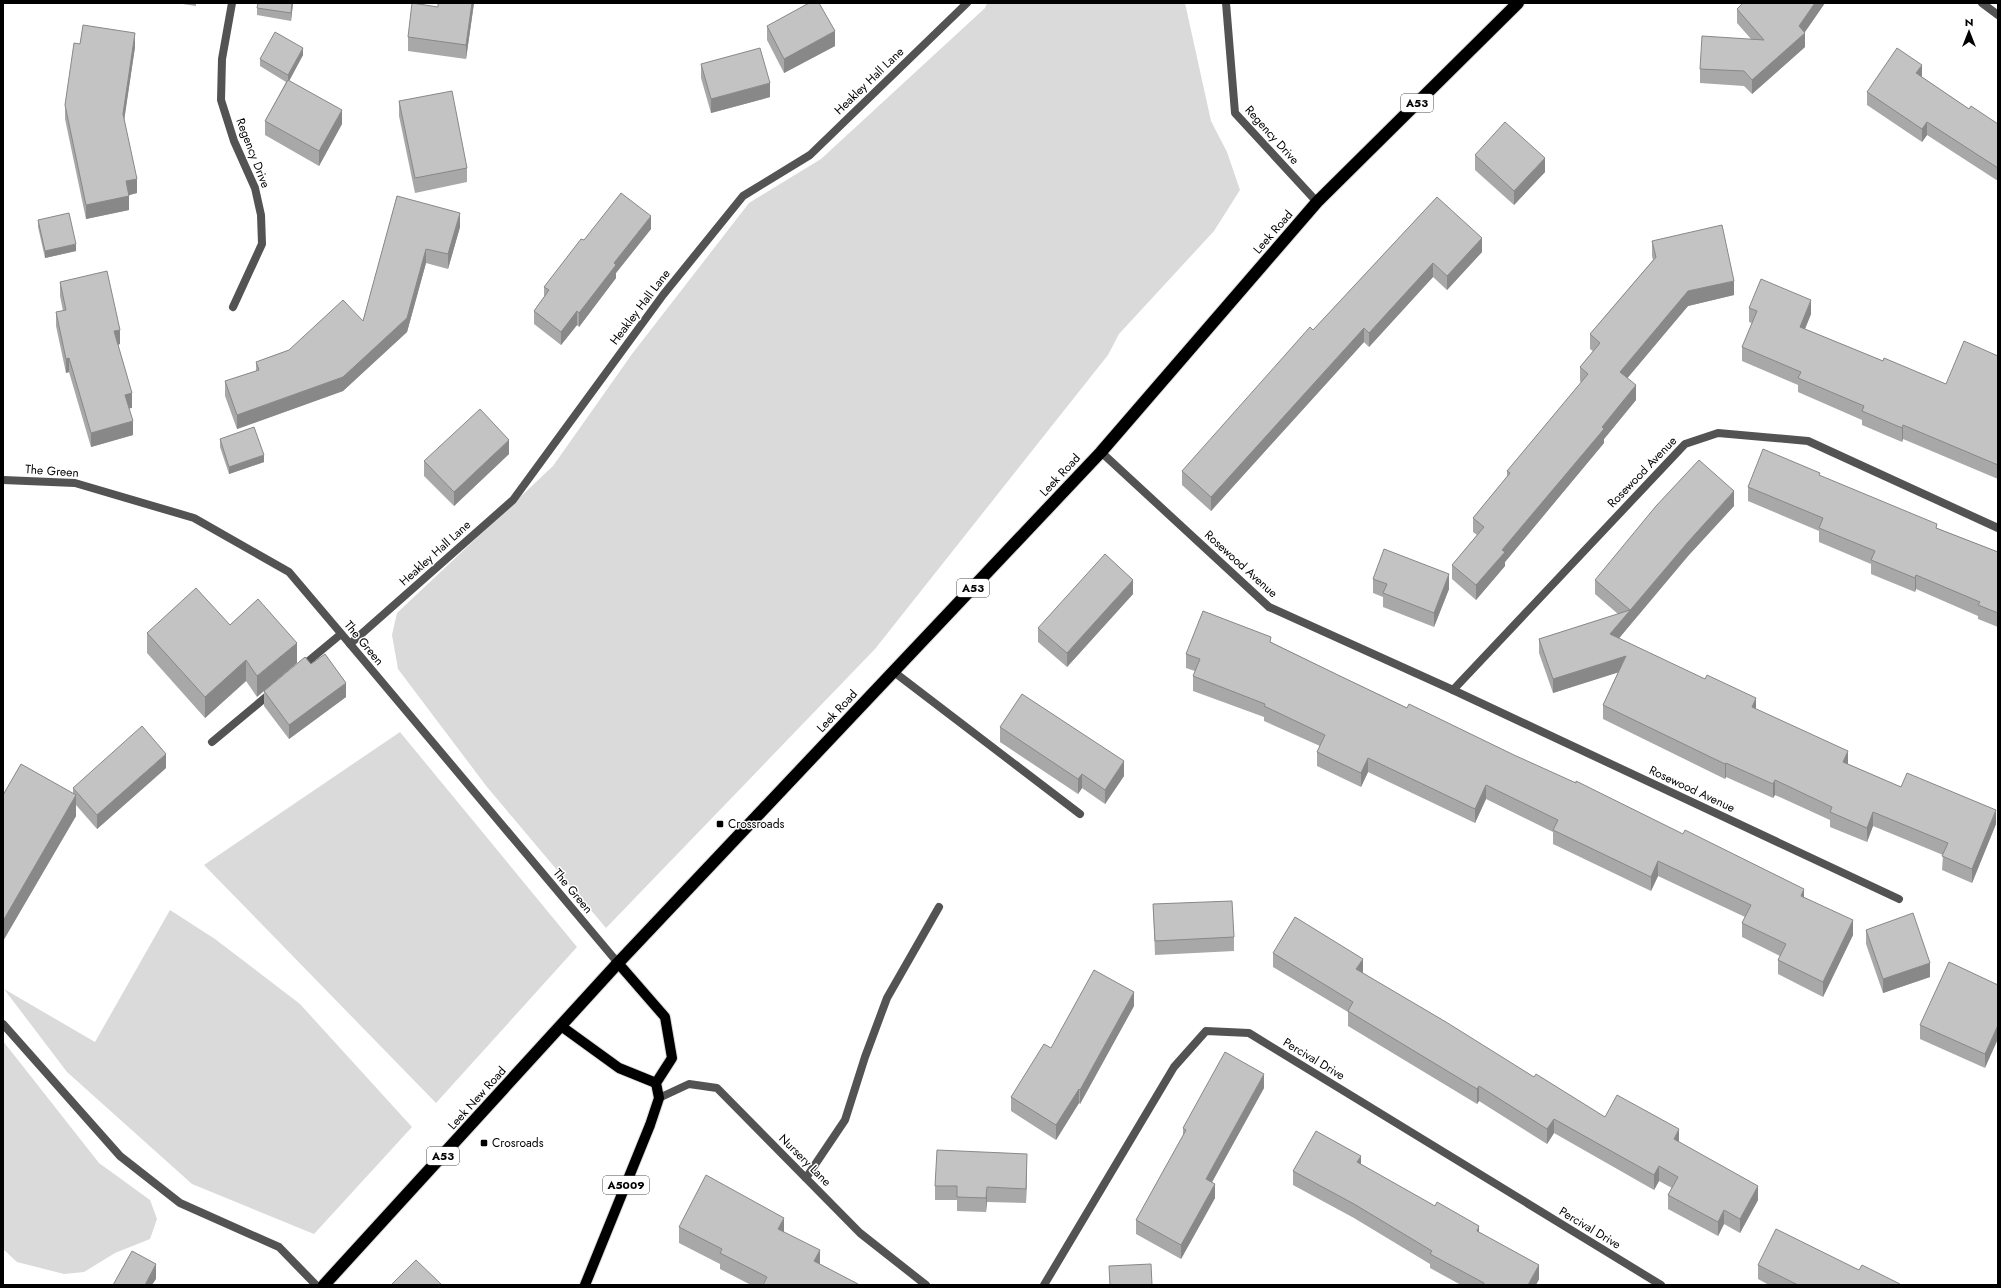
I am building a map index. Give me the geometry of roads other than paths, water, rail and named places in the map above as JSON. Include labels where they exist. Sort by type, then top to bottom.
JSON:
[{"type":"highway","name":"Leek Road","points":[[618,964],[1101,452],[1317,202],[1518,3]]},
{"type":"highway","name":"Leek New Road","points":[[324,1285],[618,964]]},
{"type":"main road","points":[[561,1026],[619,1068],[656,1083],[672,1058],[665,1017],[618,964]]},
{"type":"main road","name":"A5009","points":[[585,1285],[650,1125],[659,1098],[656,1083]]},
{"type":"street","name":"Regency Drive","points":[[232,3],[222,59],[221,100],[234,141],[255,188],[261,215],[262,244],[233,307]]},
{"type":"street","name":"Heakley Hall Lane","points":[[350,644],[513,500],[663,295],[743,196],[810,155],[967,3]]},
{"type":"street","name":"Regency Drive","points":[[1226,3],[1235,113],[1317,202]]},
{"type":"street","points":[[1982,3],[1998,15]]},
{"type":"street","name":"Rosewood Avenue","points":[[1453,690],[1685,444],[1718,433],[1808,441],[1998,528]]},
{"type":"street","name":"Rosewood Avenue","points":[[1101,452],[1269,607],[1453,690],[1899,899]]},
{"type":"street","name":"The Green","points":[[3,480],[75,483],[194,518],[289,572],[618,964]]},
{"type":"street","points":[[294,674],[341,634]]},
{"type":"street","points":[[894,672],[1080,814]]},
{"type":"street","points":[[212,742],[276,688]]},
{"type":"street","points":[[806,1178],[845,1120],[865,1057],[887,998],[939,907]]},
{"type":"street","points":[[3,1024],[120,1156],[180,1203],[279,1248],[316,1285]]},
{"type":"street","name":"Percival Drive","points":[[1044,1285],[1174,1067],[1206,1031],[1249,1033],[1661,1285]]},
{"type":"street","name":"Nursery Lane","points":[[659,1098],[689,1084],[717,1088],[860,1233],[926,1285]]},
{"type":"place","name":"Crossroads","points":[[720,824]]},
{"type":"place","name":"Crosroads","points":[[484,1143]]}]
